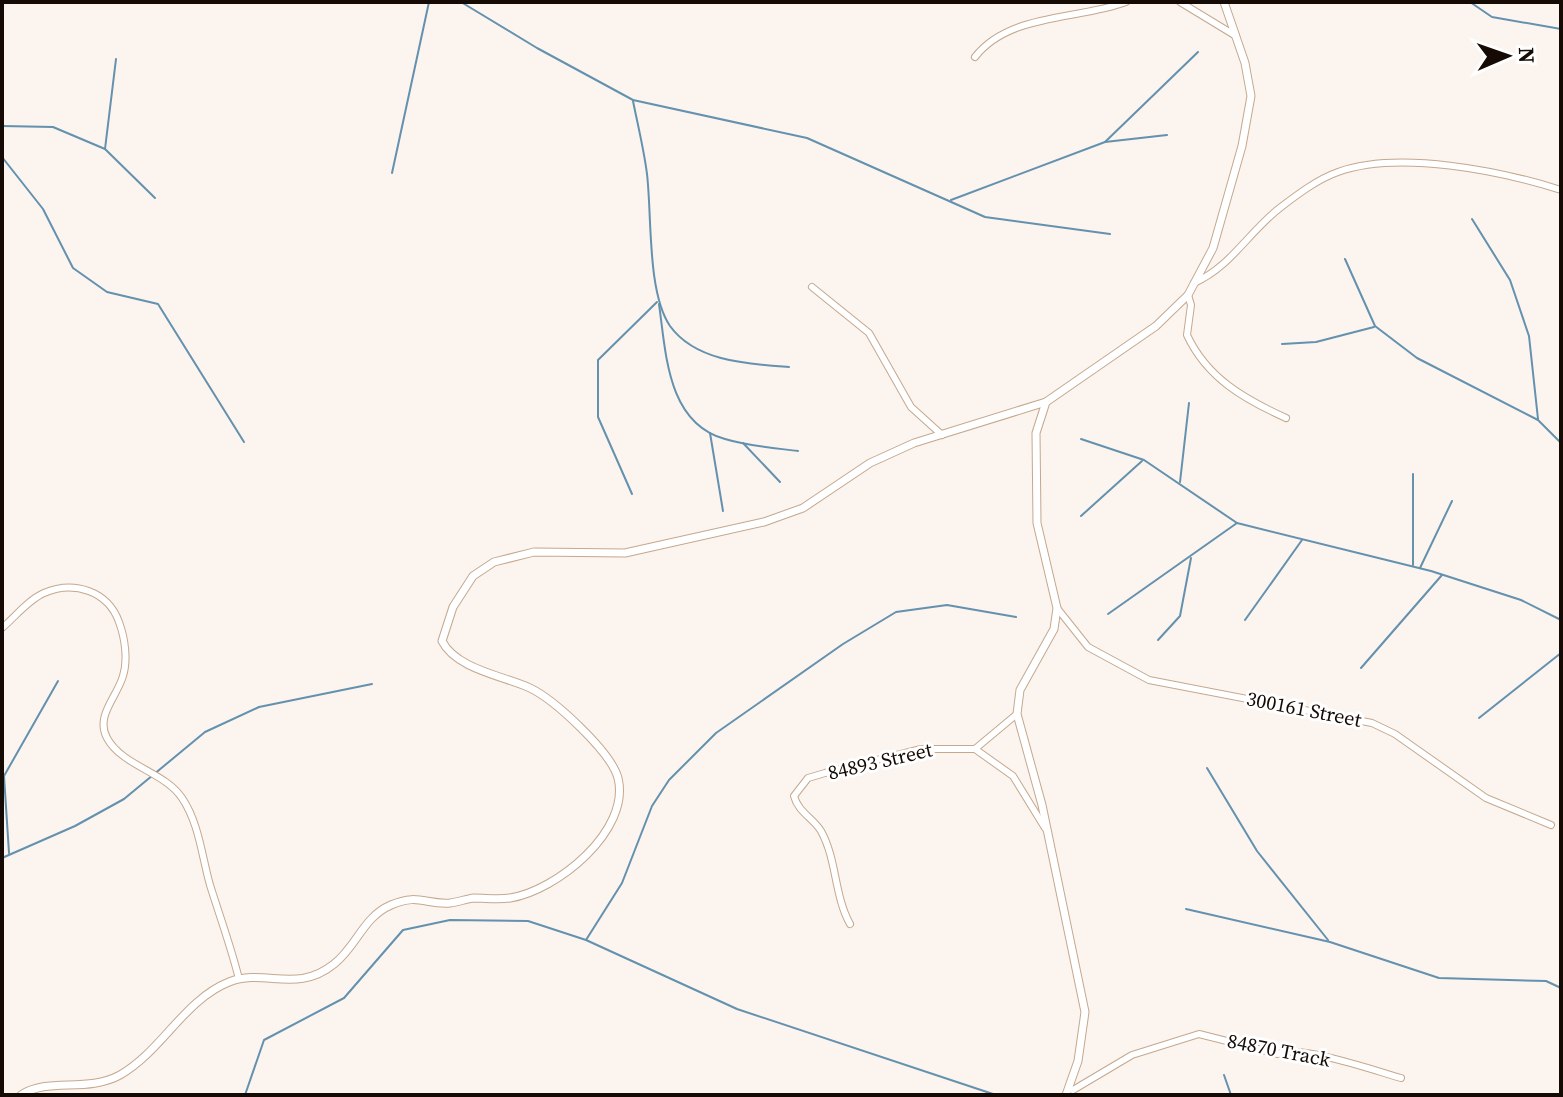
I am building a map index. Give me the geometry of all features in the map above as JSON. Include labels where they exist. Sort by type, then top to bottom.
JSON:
[{"type":"street","points":[[975,57],[986,44],[1035,22],[1126,2]]},
{"type":"street","points":[[1180,2],[1236,36]]},
{"type":"street","points":[[21,1095],[42,1087],[85,1087],[121,1075],[143,1059],[202,998],[239,979],[296,981],[321,972],[340,958],[376,913],[411,897],[449,903],[522,895],[570,869],[604,836],[612,821],[619,786],[613,767],[550,701],[533,689],[461,660],[447,651],[442,641],[453,607],[482,568],[534,552],[625,553],[764,522],[803,508],[870,463],[914,443],[1046,402],[1156,326],[1188,295],[1213,248],[1247,123],[1251,96],[1224,2]]},
{"type":"street","points":[[1194,283],[1224,266],[1279,208],[1341,171],[1408,162],[1444,164],[1561,190]]},
{"type":"street","points":[[812,287],[869,333],[911,407],[942,435]]},
{"type":"street","points":[[1188,295],[1191,308],[1187,335],[1210,371],[1244,396],[1286,418]]},
{"type":"street","points":[[1046,402],[1035,441],[1035,501],[1057,608],[1054,629],[1020,690],[1017,714],[1047,831],[1085,1012],[1085,1029],[1071,1091]]},
{"type":"street","points":[[2,628],[47,592],[79,588],[92,591],[104,600],[119,621],[126,660],[124,675],[102,726],[114,748],[170,785],[182,798],[203,852],[239,979]]},
{"type":"street","name":"300161 Street","points":[[1057,608],[1088,647],[1113,659],[1127,672],[1149,680],[1372,723],[1395,734],[1486,798],[1551,825]]},
{"type":"street","points":[[1017,714],[975,749],[1013,776],[1047,831]]},
{"type":"street","name":"84893 Street","points":[[850,924],[842,909],[820,829],[796,806],[794,796],[798,787],[808,778],[921,749],[975,749]]},
{"type":"street","name":"84870 Track","points":[[1071,1091],[1132,1055],[1199,1034],[1278,1054],[1288,1049],[1401,1078]]},
{"type":"waterway","points":[[392,173],[429,2]]},
{"type":"waterway","points":[[461,2],[633,100],[807,138],[985,217],[1110,234]]},
{"type":"waterway","points":[[1470,2],[1492,17],[1561,29]]},
{"type":"waterway","points":[[951,200],[1105,142],[1198,52]]},
{"type":"waterway","points":[[105,149],[116,59]]},
{"type":"waterway","points":[[633,101],[647,174],[657,294],[670,326],[681,338],[709,354],[741,362],[789,367]]},
{"type":"waterway","points":[[2,126],[53,127],[105,149],[155,198]]},
{"type":"waterway","points":[[1105,142],[1167,135]]},
{"type":"waterway","points":[[2,157],[43,209],[73,268],[107,292],[158,304],[244,442]]},
{"type":"waterway","points":[[1472,219],[1510,280],[1529,336],[1538,419]]},
{"type":"waterway","points":[[1345,259],[1375,326],[1417,358],[1538,420],[1561,443]]},
{"type":"waterway","points":[[632,494],[598,417],[598,360],[657,302]]},
{"type":"waterway","points":[[659,304],[673,384],[691,418],[706,431],[725,439],[798,451]]},
{"type":"waterway","points":[[1282,344],[1316,342],[1374,327]]},
{"type":"waterway","points":[[1180,482],[1189,403]]},
{"type":"waterway","points":[[710,433],[723,511]]},
{"type":"waterway","points":[[1081,439],[1144,460],[1237,523],[1431,571],[1521,600],[1561,620]]},
{"type":"waterway","points":[[743,443],[780,482]]},
{"type":"waterway","points":[[1081,516],[1142,461]]},
{"type":"waterway","points":[[1413,474],[1413,565]]},
{"type":"waterway","points":[[1420,568],[1452,501]]},
{"type":"waterway","points":[[1108,614],[1237,523]]},
{"type":"waterway","points":[[1245,620],[1302,540]]},
{"type":"waterway","points":[[1158,640],[1180,616],[1191,558]]},
{"type":"waterway","points":[[1361,668],[1442,575]]},
{"type":"waterway","points":[[586,940],[622,883],[652,806],[669,780],[716,733],[843,644],[896,612],[947,605],[1016,617]]},
{"type":"waterway","points":[[1479,718],[1561,653]]},
{"type":"waterway","points":[[9,853],[4,776],[58,681]]},
{"type":"waterway","points":[[2,858],[75,826],[124,799],[205,732],[259,707],[372,684]]},
{"type":"waterway","points":[[1207,768],[1257,851],[1328,940]]},
{"type":"waterway","points":[[1186,909],[1330,942],[1439,978],[1546,981],[1561,988]]},
{"type":"waterway","points":[[245,1095],[264,1040],[344,998],[403,930],[450,920],[528,921],[586,940],[737,1009],[996,1095]]},
{"type":"waterway","points":[[1224,1075],[1231,1095]]}]
